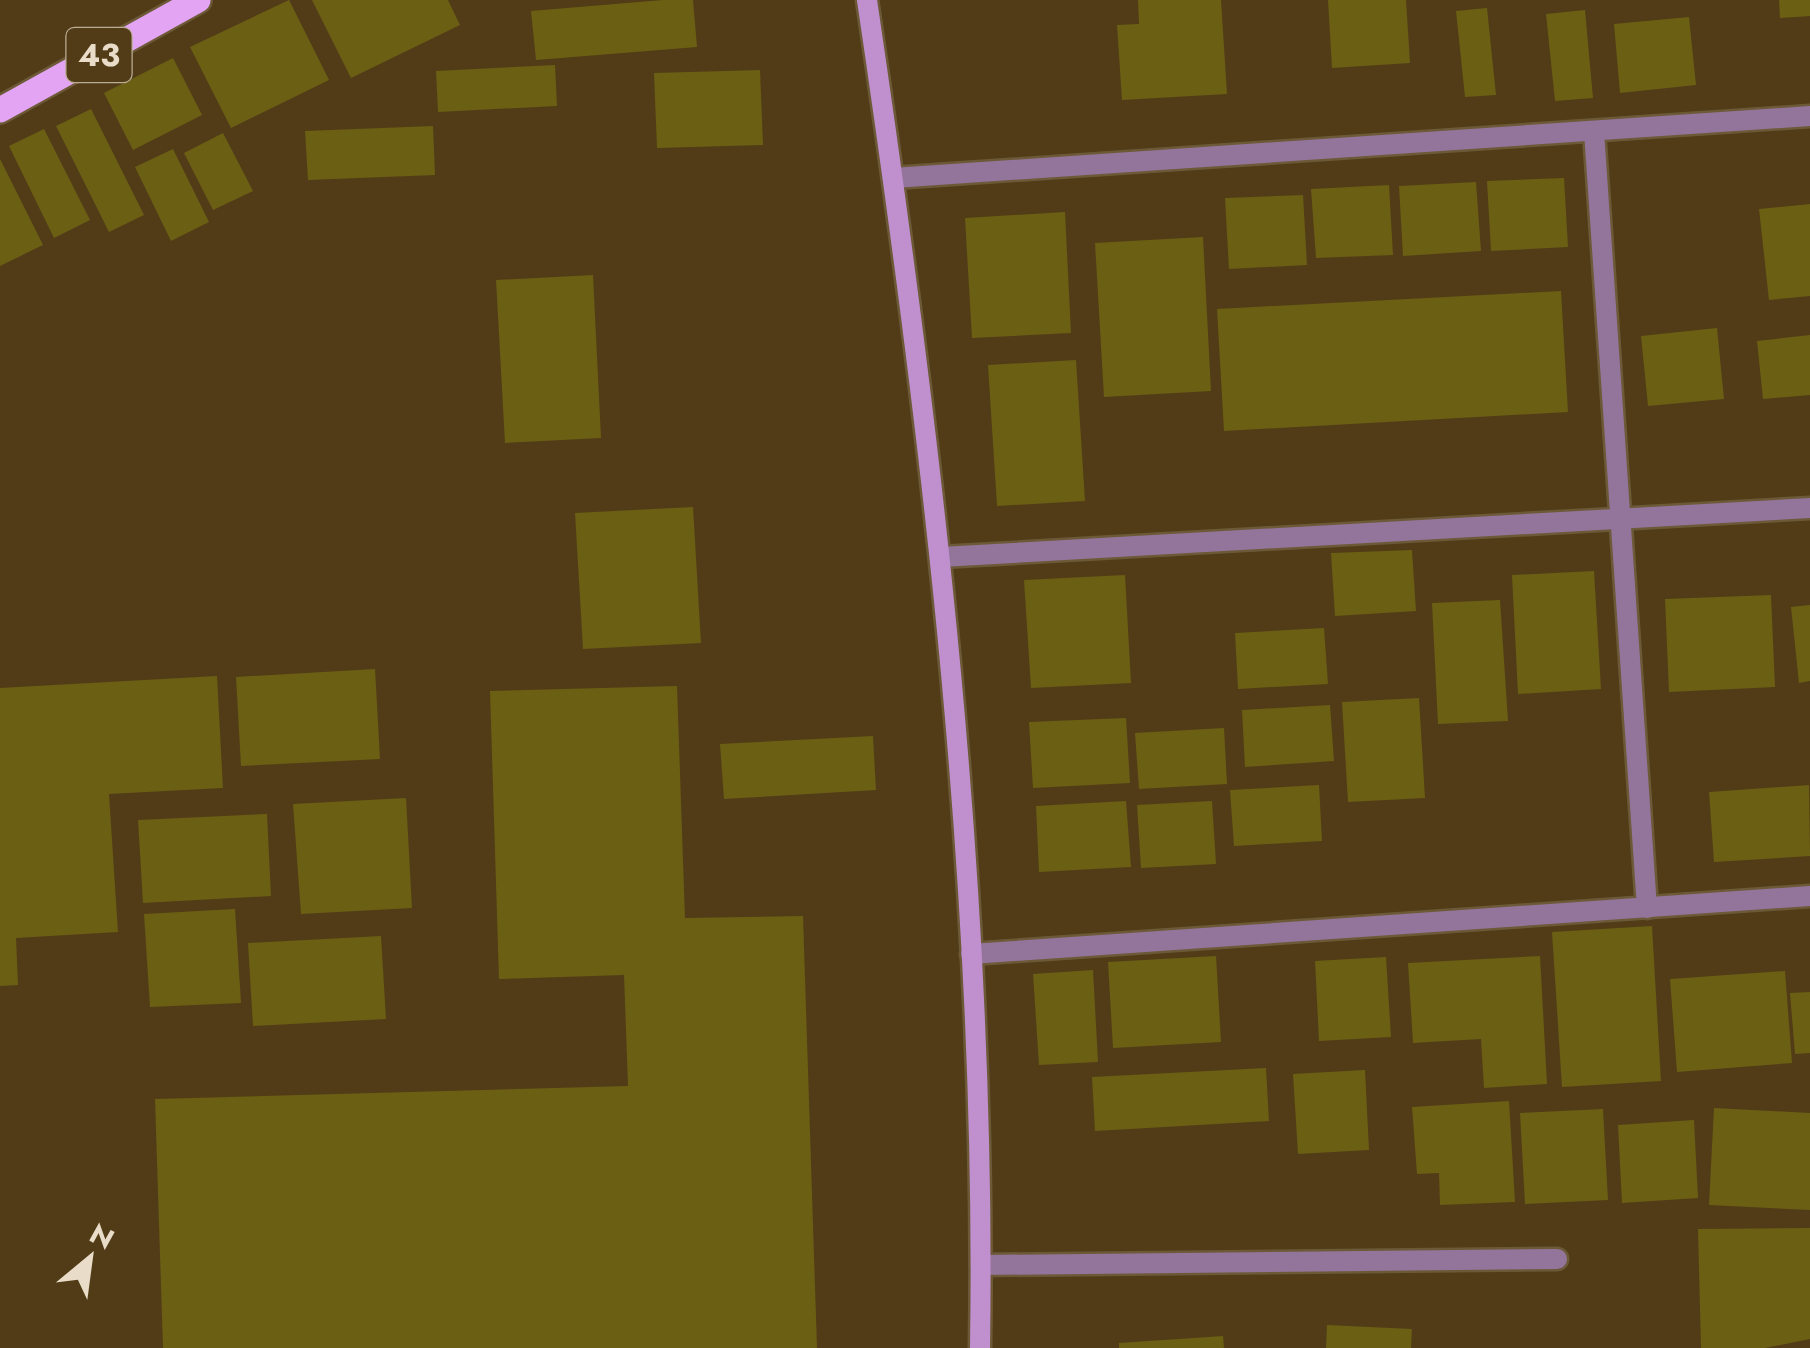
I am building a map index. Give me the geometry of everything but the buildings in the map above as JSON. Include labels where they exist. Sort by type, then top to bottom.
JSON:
[{"type":"main road","name":"43","points":[[0,110],[198,0]]},
{"type":"street","points":[[867,0],[941,557],[971,954],[980,1348]]},
{"type":"street","points":[[893,178],[1810,116]]},
{"type":"street","points":[[1594,131],[1647,908]]},
{"type":"street","points":[[941,557],[1810,508]]},
{"type":"street","points":[[971,954],[1810,896]]},
{"type":"street","points":[[981,1266],[1556,1259]]}]
